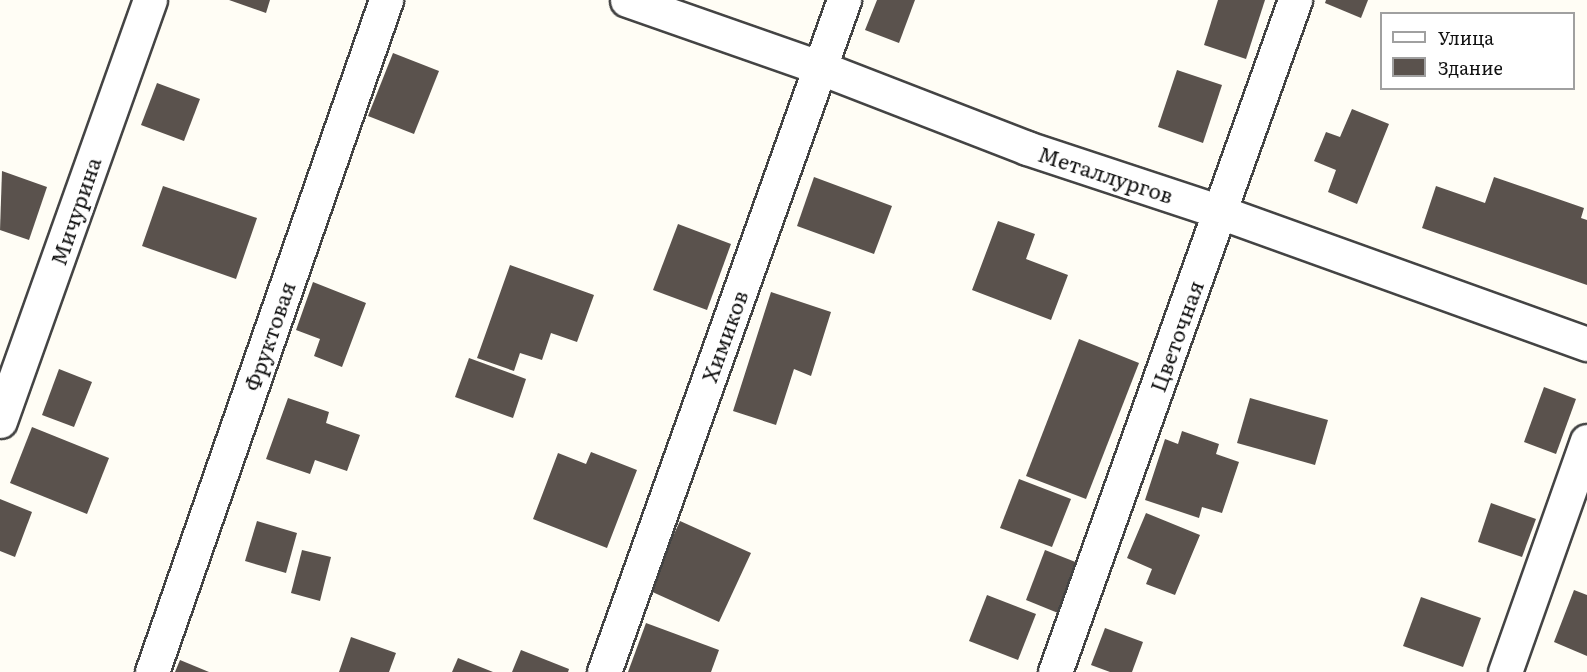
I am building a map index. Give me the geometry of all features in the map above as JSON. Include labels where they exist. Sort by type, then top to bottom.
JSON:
[{"type":"street","name":"Мичурина","points":[[0,421],[150,0]]},
{"type":"street","name":"Фруктовая","points":[[152,672],[386,0]]},
{"type":"street","name":"Металлургов","points":[[627,0],[821,68],[1026,148],[1220,212],[1587,344]]},
{"type":"street","name":"Химиков","points":[[604,672],[844,0]]},
{"type":"street","name":"Цветочная","points":[[1055,672],[1295,0]]},
{"type":"street","points":[[1505,672],[1587,441]]},
{"type":"building","points":[[229,0],[270,0],[266,13]]},
{"type":"building","points":[[877,0],[915,0],[899,43],[865,30]]},
{"type":"building","points":[[1218,0],[1265,0],[1246,59],[1204,45]]},
{"type":"building","points":[[1326,0],[1368,0],[1361,18],[1325,3]]},
{"type":"building","points":[[393,53],[439,71],[414,134],[368,116]]},
{"type":"building","points":[[1177,70],[1222,85],[1203,143],[1158,127]]},
{"type":"building","points":[[157,83],[200,99],[184,141],[141,125]]},
{"type":"building","points":[[1352,109],[1389,124],[1357,204],[1328,192],[1336,170],[1314,161],[1326,132],[1340,137]]},
{"type":"building","points":[[2,171],[47,187],[29,240],[0,230]]},
{"type":"building","points":[[814,177],[892,206],[874,254],[797,226]]},
{"type":"building","points":[[1494,177],[1584,208],[1581,218],[1587,220],[1587,285],[1422,228],[1436,186],[1485,203]]},
{"type":"building","points":[[163,186],[257,218],[236,279],[142,246]]},
{"type":"building","points":[[998,221],[1035,234],[1026,259],[1068,275],[1051,320],[972,290]]},
{"type":"building","points":[[678,224],[731,244],[707,310],[653,290]]},
{"type":"building","points":[[510,265],[594,295],[577,342],[551,333],[542,360],[520,353],[514,371],[477,358]]},
{"type":"building","points":[[313,282],[366,303],[342,367],[314,356],[320,339],[296,330]]},
{"type":"building","points":[[771,292],[831,312],[811,376],[794,369],[776,425],[733,411]]},
{"type":"building","points":[[1079,339],[1139,363],[1086,499],[1026,476]]},
{"type":"building","points":[[469,358],[526,379],[513,418],[455,397]]},
{"type":"building","points":[[59,369],[92,382],[74,427],[42,415]]},
{"type":"building","points":[[1544,387],[1576,399],[1556,454],[1524,442]]},
{"type":"building","points":[[288,398],[329,412],[326,423],[360,435],[347,471],[315,460],[310,474],[266,459]]},
{"type":"building","points":[[1250,398],[1328,420],[1315,465],[1237,443]]},
{"type":"building","points":[[32,427],[109,458],[87,514],[10,483]]},
{"type":"building","points":[[1182,431],[1219,444],[1216,454],[1239,462],[1222,513],[1202,507],[1199,518],[1145,500],[1165,439],[1178,444]]},
{"type":"building","points":[[591,452],[637,470],[607,548],[533,519],[558,453],[586,464]]},
{"type":"building","points":[[1019,479],[1071,499],[1052,547],[1000,528]]},
{"type":"building","points":[[0,499],[32,512],[15,557],[0,551]]},
{"type":"building","points":[[1491,503],[1536,519],[1522,557],[1478,542]]},
{"type":"building","points":[[1146,513],[1200,535],[1175,595],[1146,584],[1152,569],[1127,558]]},
{"type":"building","points":[[257,521],[297,533],[286,573],[245,561]]},
{"type":"building","points":[[680,521],[751,553],[719,622],[648,590]]},
{"type":"building","points":[[302,550],[331,557],[320,601],[291,593]]},
{"type":"building","points":[[1045,550],[1078,563],[1058,613],[1026,600]]},
{"type":"building","points":[[1574,590],[1587,595],[1587,656],[1554,642]]},
{"type":"building","points":[[987,595],[1036,614],[1018,660],[969,641]]},
{"type":"building","points":[[1421,597],[1481,618],[1463,667],[1403,646]]},
{"type":"building","points":[[646,623],[719,650],[711,672],[628,672]]},
{"type":"building","points":[[1105,628],[1143,642],[1132,672],[1110,672],[1091,665]]},
{"type":"building","points":[[351,637],[396,653],[389,672],[339,672]]},
{"type":"building","points":[[521,650],[569,669],[568,672],[512,672]]},
{"type":"building","points":[[458,658],[493,672],[452,672]]},
{"type":"building","points":[[180,660],[209,672],[175,672]]}]
